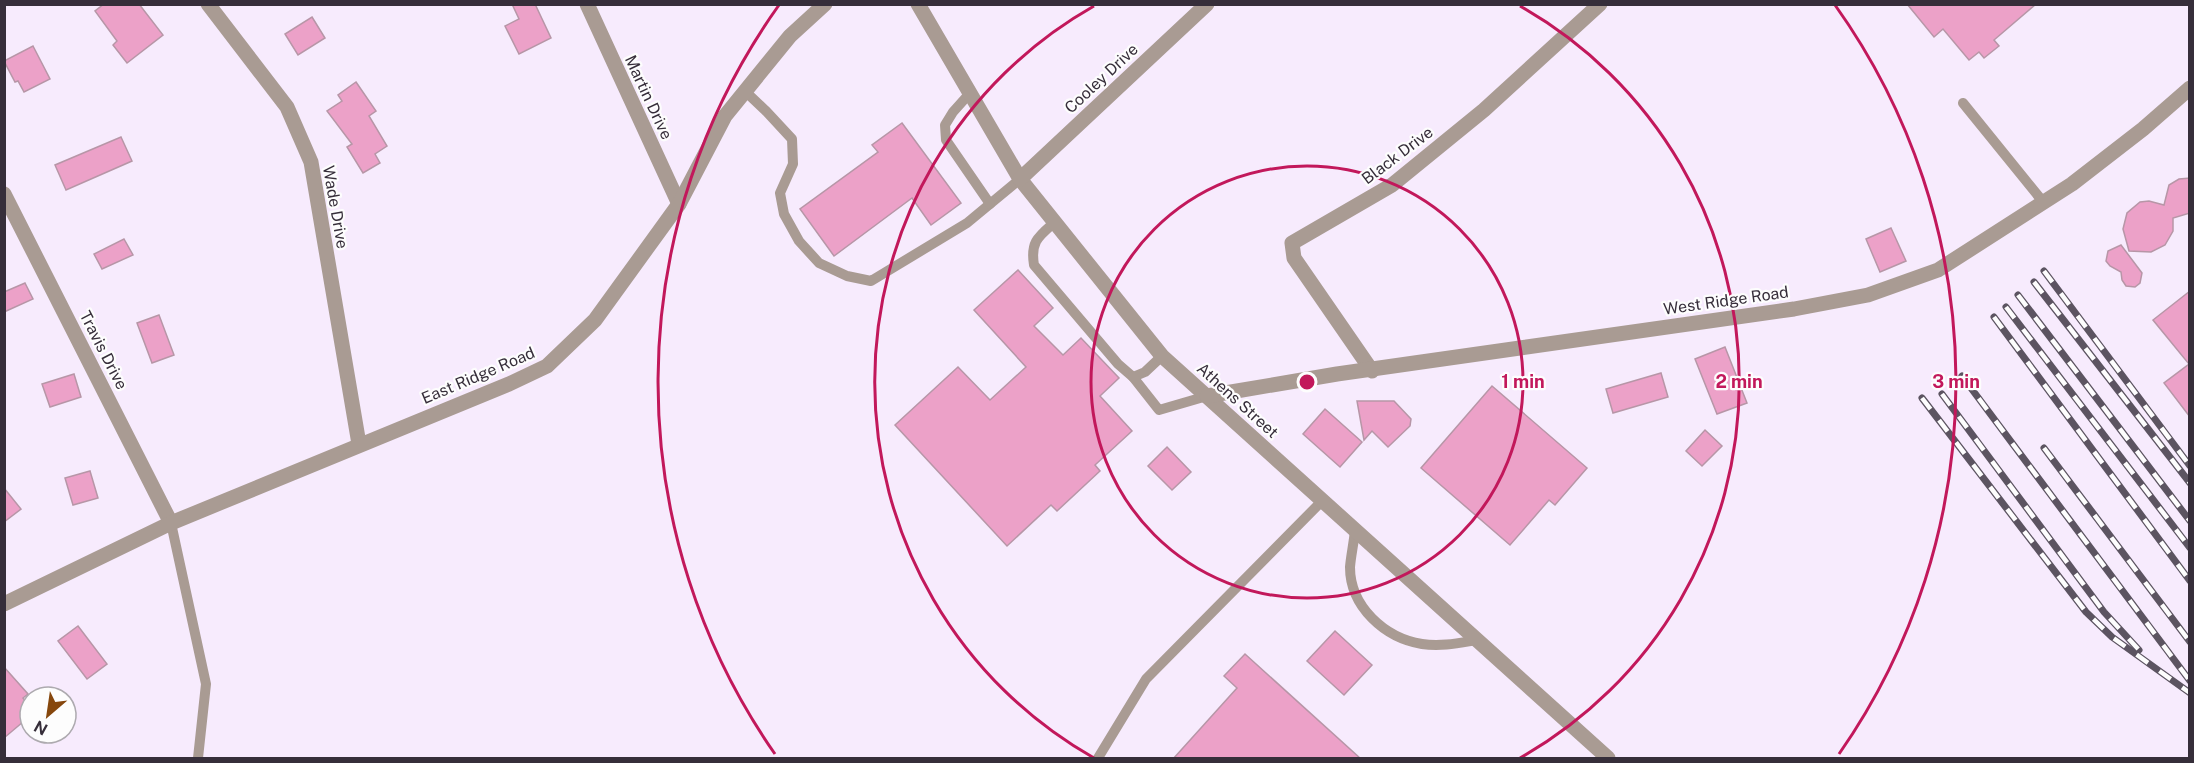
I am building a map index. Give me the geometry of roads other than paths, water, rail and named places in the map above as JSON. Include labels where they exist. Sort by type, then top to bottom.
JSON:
[{"type":"street","name":"Wade Drive","points":[[208,4],[287,107],[311,162],[359,444]]},
{"type":"street","name":"Martin Drive","points":[[586,4],[679,204]]},
{"type":"street","name":"East Ridge Road","points":[[4,604],[171,523],[509,384],[547,366],[595,320],[679,204],[725,116],[790,36],[825,4]]},
{"type":"street","name":"Athens Street","points":[[918,4],[1020,178],[1162,356],[1608,759]]},
{"type":"street","name":"Cooley Drive","points":[[1020,178],[1207,4]]},
{"type":"street","name":"Black Drive","points":[[1372,371],[1294,258],[1292,243],[1392,185],[1484,110],[1600,4]]},
{"type":"street","name":"West Ridge Road","points":[[1207,396],[1337,374],[1372,371],[1794,309],[1868,295],[1938,270],[2044,203],[2108,157],[2190,88]]},
{"type":"street","name":"Travis Drive","points":[[4,194],[171,523]]},
{"type":"lane","points":[[745,91],[792,139],[793,164],[780,193],[784,214],[799,241],[819,263],[848,276],[871,281],[967,223],[1020,178]]},
{"type":"lane","points":[[970,93],[945,125],[946,140],[990,204]]},
{"type":"lane","points":[[1963,103],[2044,203]]},
{"type":"lane","points":[[1056,221],[1037,237],[1032,250],[1034,264],[1118,364],[1133,377],[1159,410],[1207,396]]},
{"type":"lane","points":[[1133,377],[1145,372],[1162,356]]},
{"type":"lane","points":[[1098,759],[1146,679],[1322,501]]},
{"type":"lane","points":[[171,523],[206,684],[198,759]]},
{"type":"lane","points":[[1356,530],[1350,567],[1352,580],[1363,607],[1377,624],[1401,639],[1423,644],[1442,645],[1477,640]]},
{"type":"railway","points":[[2044,271],[2190,466]]},
{"type":"railway","points":[[2034,282],[2190,483]]},
{"type":"railway","points":[[2018,295],[2190,521]]},
{"type":"railway","points":[[2006,307],[2190,548]]},
{"type":"railway","points":[[1994,317],[2190,581]]},
{"type":"railway","points":[[1962,376],[2190,681]]},
{"type":"railway","points":[[1942,394],[2104,612],[2139,650]]},
{"type":"railway","points":[[1922,398],[2086,612],[2112,637],[2190,693]]},
{"type":"railway","points":[[2044,448],[2190,642]]}]
